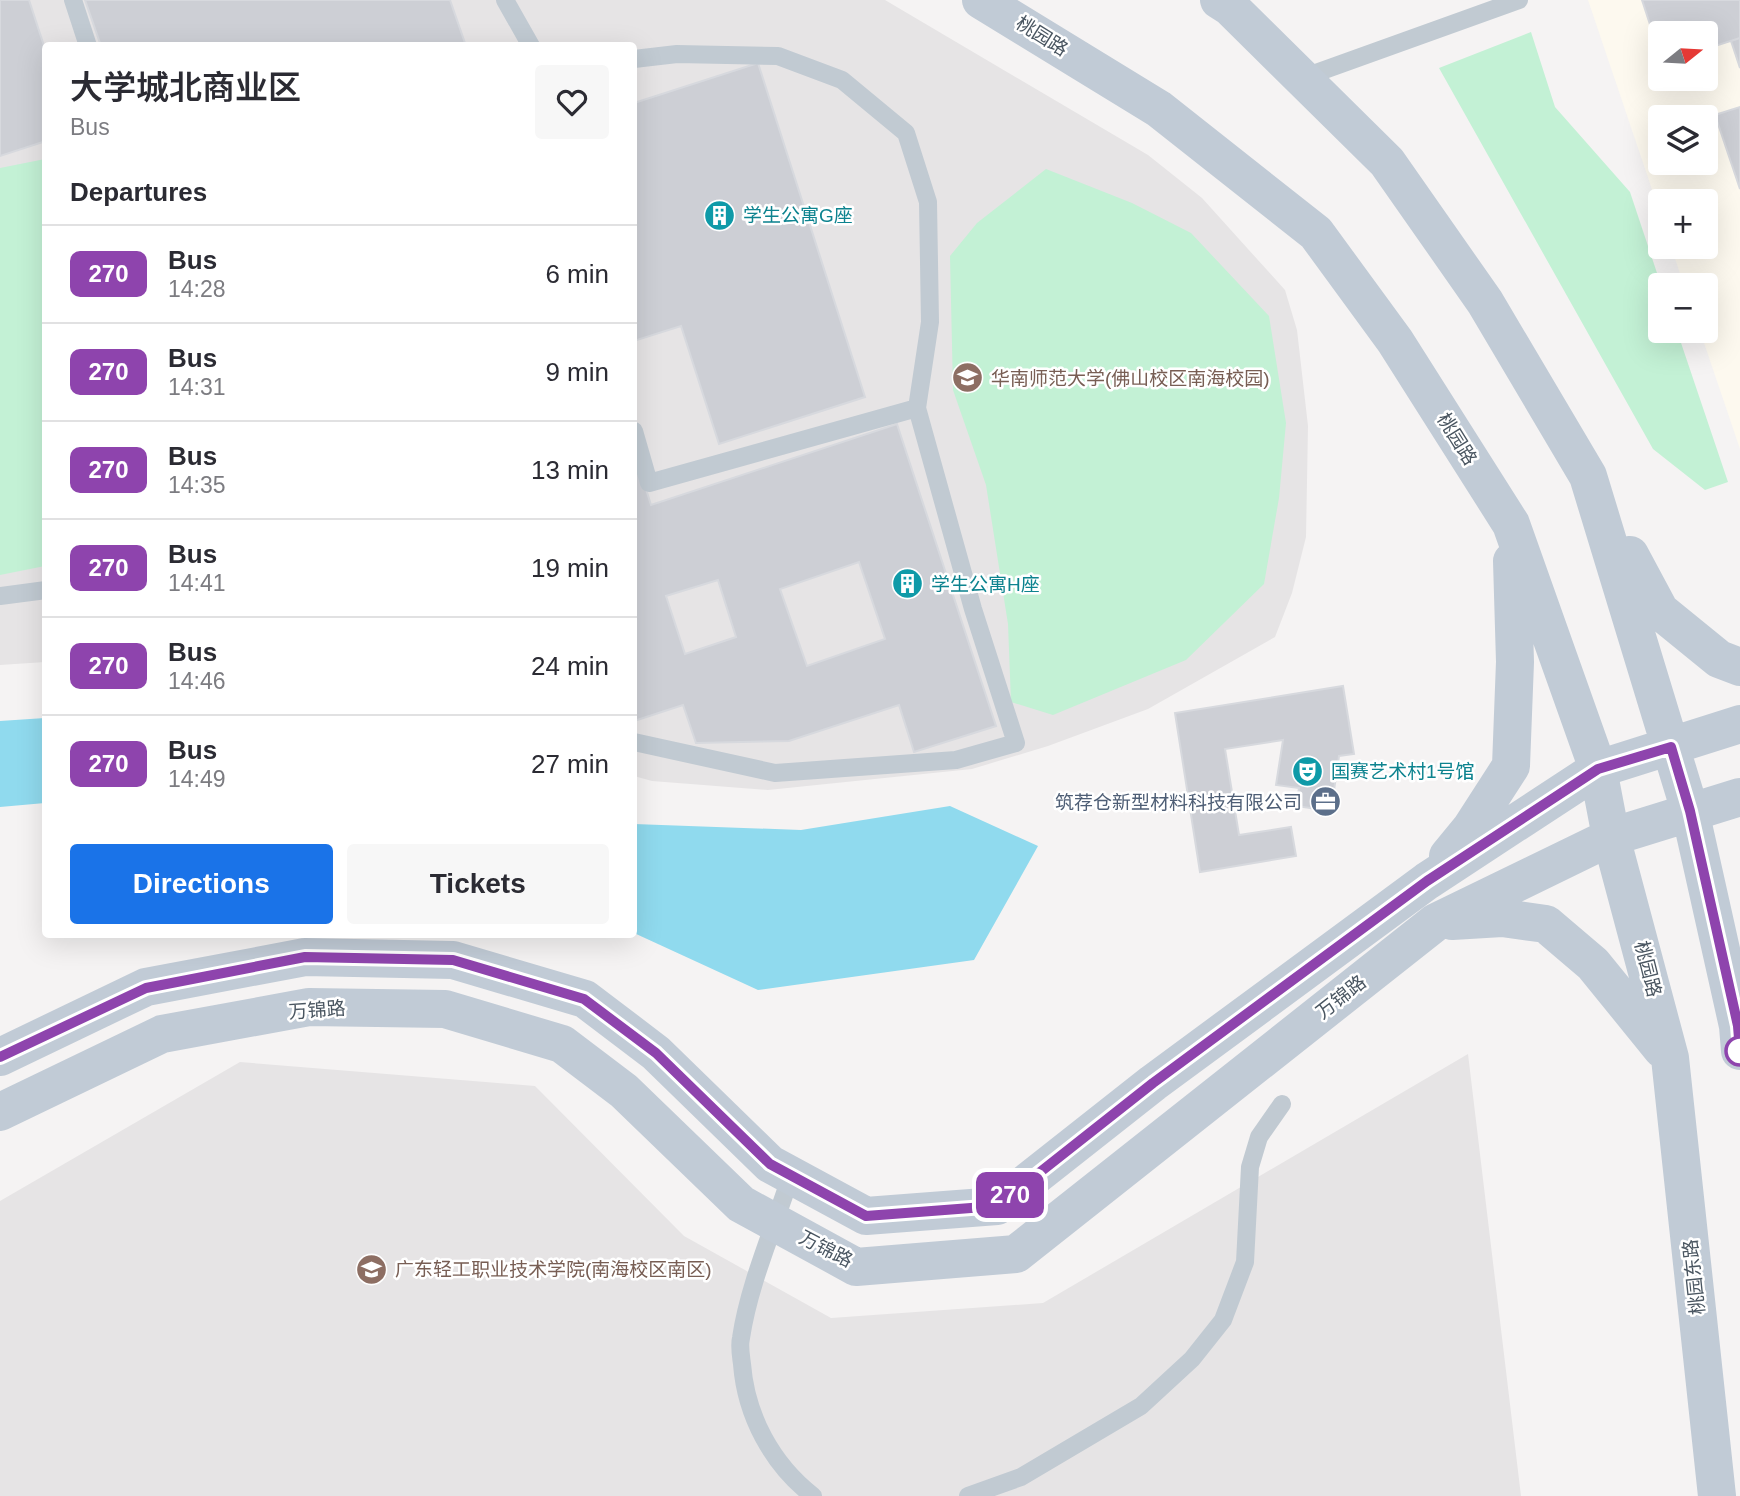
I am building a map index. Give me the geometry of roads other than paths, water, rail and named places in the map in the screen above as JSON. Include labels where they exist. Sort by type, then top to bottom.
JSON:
[{"type":"street","name":"桃园路","points":[[981,0],[1159,109],[1316,233],[1395,341],[1511,524],[1598,769],[1611,837],[1670,1058]]},
{"type":"street","points":[[1219,0],[1230,7],[1387,162],[1485,302],[1588,476],[1660,611],[1719,659],[1740,667]]},
{"type":"street","points":[[1588,476],[1690,811],[1739,1030]]},
{"type":"street","points":[[1427,881],[1471,828],[1511,766],[1515,662],[1511,524]]},
{"type":"street","points":[[0,1057],[146,988],[305,957],[453,960],[584,999],[656,1053],[770,1164],[866,1216],[997,1206],[1153,1083],[1427,881],[1598,769],[1740,724]]},
{"type":"street","name":"万锦路","points":[[0,1112],[162,1034],[309,1007],[445,1009],[562,1044],[624,1091],[741,1204],[856,1267],[1016,1254],[1436,922],[1611,837],[1740,797]]},
{"type":"street","points":[[1436,922],[1502,918],[1546,924],[1592,964],[1670,1058]]},
{"type":"street","name":"桃园东路","points":[[1670,1058],[1717,1496]]},
{"type":"lane","points":[[73,0],[87,42]]},
{"type":"lane","points":[[505,0],[529,42]]},
{"type":"lane","points":[[1302,78],[1519,0]]},
{"type":"lane","points":[[637,59],[677,54],[778,56],[842,80],[906,133],[928,202],[930,322],[917,408],[973,609],[1016,743],[956,760],[775,773],[637,743]]},
{"type":"lane","points":[[637,441],[649,483],[917,408]]},
{"type":"lane","points":[[0,596],[42,591]]},
{"type":"lane","points":[[968,1496],[1021,1477],[1141,1406],[1199,1350],[1223,1320],[1245,1262],[1250,1167],[1259,1137],[1282,1104]]},
{"type":"lane","points":[[792,1175],[748,1305],[740,1341],[744,1386],[754,1420],[773,1454],[799,1485],[813,1496]]},
{"type":"water","points":[[42,718],[42,803],[0,807],[0,721]]},
{"type":"water","points":[[950,806],[1038,846],[974,960],[758,990],[637,934],[637,824],[801,830]]},
{"type":"place","name":"学生公寓G座","points":[[720,215]]},
{"type":"place","name":"华南师范大学(佛山校区南海校园)","points":[[968,378]]},
{"type":"place","name":"学生公寓H座","points":[[908,584]]},
{"type":"place","name":"国赛艺术村1号馆","points":[[1308,771]]},
{"type":"place","name":"筑荐仓新型材料科技有限公司","points":[[1325,802]]},
{"type":"place","name":"广东轻工职业技术学院(南海校区南区)","points":[[372,1269]]}]
